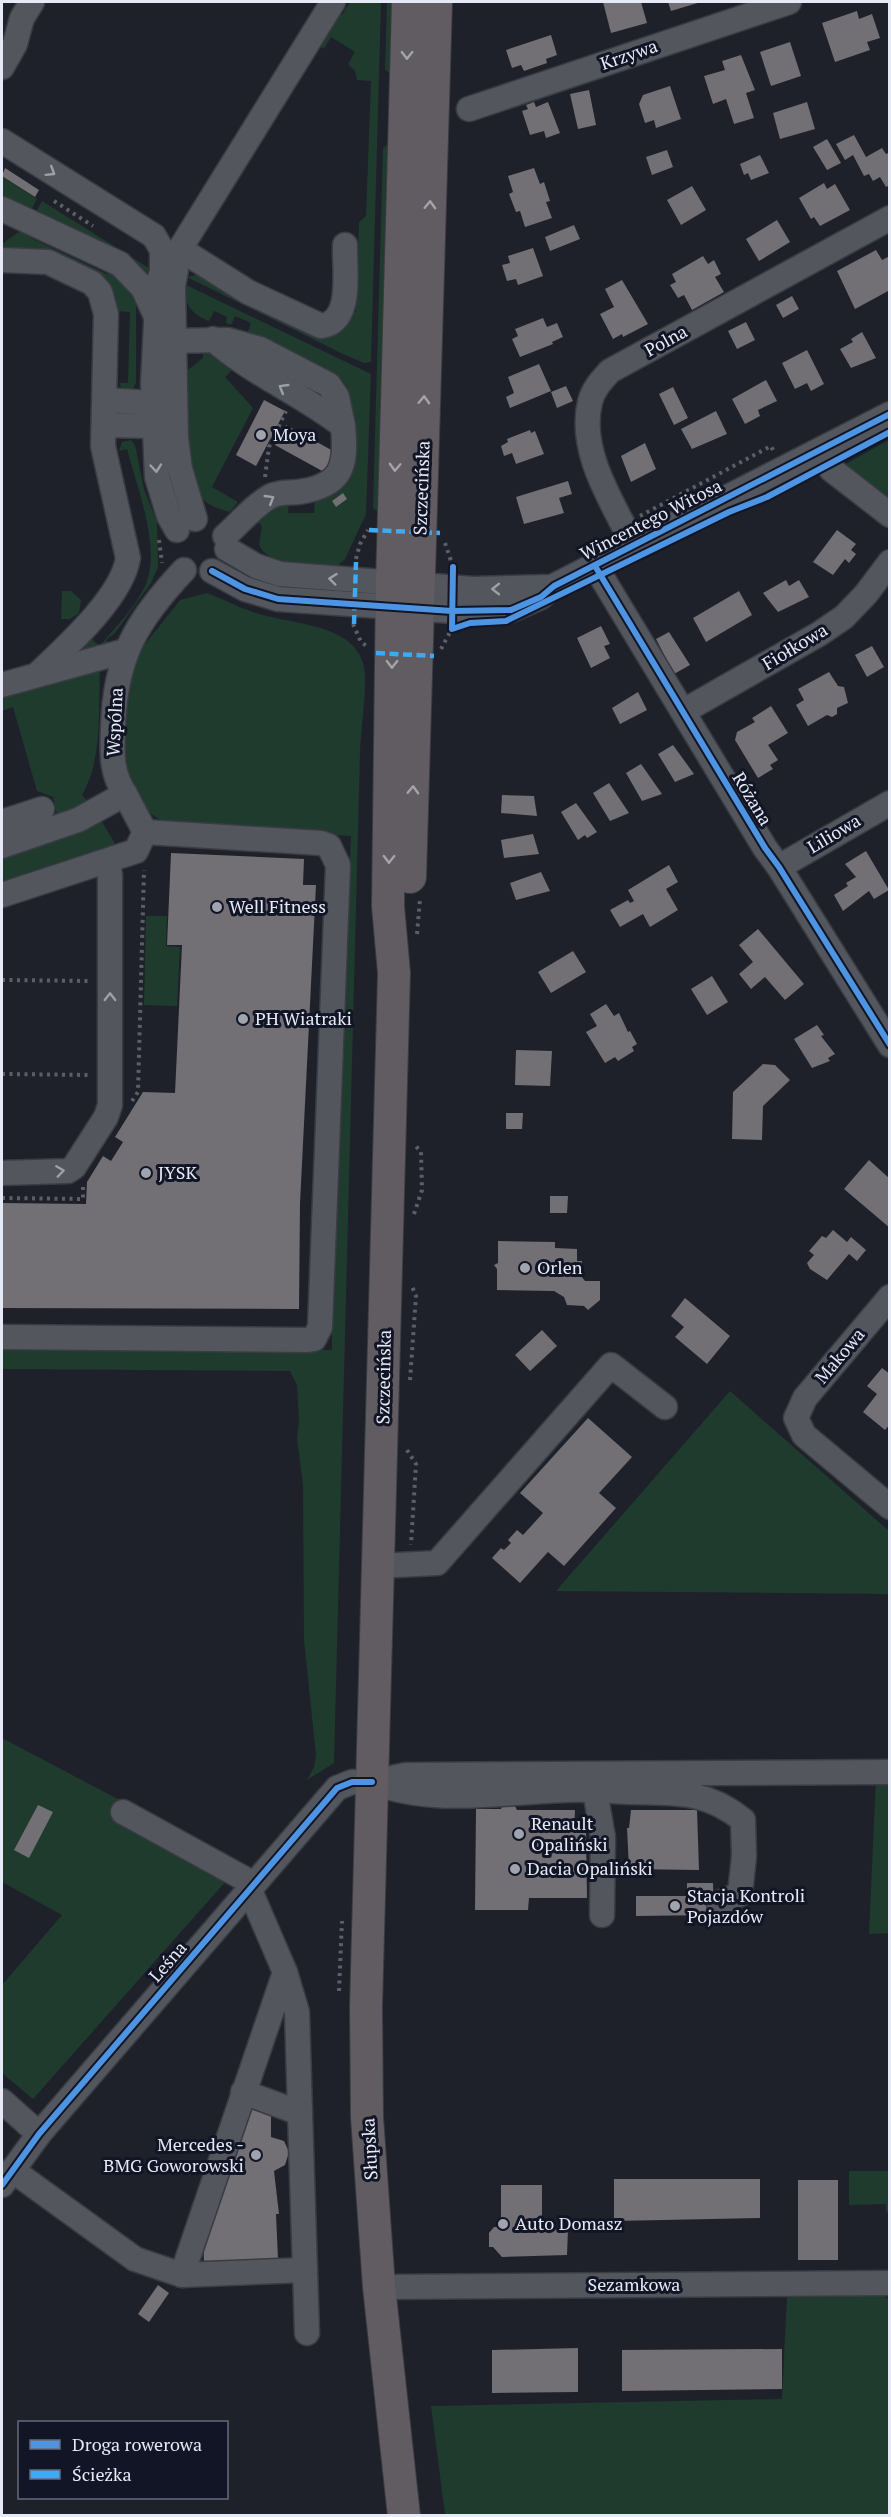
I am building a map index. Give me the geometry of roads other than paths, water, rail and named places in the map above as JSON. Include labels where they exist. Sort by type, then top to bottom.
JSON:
[{"type":"main road","name":"Szczecińska","points":[[405,595],[408,2]]},
{"type":"main road","name":"Szczecińska","points":[[372,1782],[394,973],[388,906],[436,2]]},
{"type":"main road","name":"Słupska","points":[[372,1782],[366,2029],[368,2117],[379,2287],[404,2516]]},
{"type":"street","points":[[2,67],[15,44],[22,18],[32,2]]},
{"type":"street","points":[[162,270],[180,249],[333,2]]},
{"type":"street","name":"Krzywa","points":[[469,109],[789,2]]},
{"type":"street","points":[[2,141],[154,236],[162,250],[156,317]]},
{"type":"street","points":[[2,209],[120,264],[143,288],[165,340]]},
{"type":"street","name":"Polna","points":[[634,546],[592,459],[589,431],[590,402],[596,386],[610,371],[890,218]]},
{"type":"street","points":[[180,249],[243,289],[321,326],[331,324],[342,312],[345,245]]},
{"type":"street","points":[[180,249],[165,340],[161,411],[180,469],[186,524]]},
{"type":"street","points":[[2,260],[48,262],[96,286],[106,314],[104,446],[127,548],[127,565],[107,599],[39,674]]},
{"type":"street","points":[[165,340],[213,339],[252,369],[343,426],[344,453],[341,466],[330,483],[322,488],[274,495],[226,543],[224,558],[212,571],[198,574],[184,570],[173,556],[173,538],[186,524],[213,522],[226,543],[256,566],[280,574],[405,595]]},
{"type":"street","points":[[105,400],[161,411]]},
{"type":"street","points":[[104,425],[161,411]]},
{"type":"street","name":"Wincentego Witosa","points":[[405,595],[473,589],[554,586],[890,414]]},
{"type":"street","points":[[817,452],[832,470],[890,515]]},
{"type":"street","name":"Fiołkowa","points":[[684,711],[819,634],[844,616],[866,594],[890,562]]},
{"type":"street","name":"Różana","points":[[595,566],[753,829],[890,1045]]},
{"type":"street","name":"Wspólna","points":[[145,832],[116,780],[112,760],[117,681],[125,651],[150,609],[184,570]]},
{"type":"street","points":[[212,571],[245,589],[278,599],[405,595]]},
{"type":"street","points":[[2,685],[125,651]]},
{"type":"street","points":[[2,846],[78,820],[125,794]]},
{"type":"street","name":"Liliowa","points":[[779,867],[890,803]]},
{"type":"street","points":[[2,822],[42,809]]},
{"type":"street","points":[[2,895],[136,851],[145,832],[321,843],[329,846],[338,864],[320,1327],[314,1339],[2,1337]]},
{"type":"street","points":[[2,1173],[60,1172],[74,1167],[109,1111],[110,875],[107,862]]},
{"type":"street","name":"Makowa","points":[[890,1297],[806,1398],[796,1418],[804,1435],[890,1507]]},
{"type":"street","points":[[378,1566],[437,1563],[611,1365],[665,1407]]},
{"type":"street","name":"Leśna","points":[[7,2178],[39,2134],[337,1788],[352,1782],[372,1782],[406,1774],[890,1772]]},
{"type":"street","points":[[372,1782],[418,1795],[595,1791],[671,1793],[705,1797],[725,1805],[743,1820],[744,1857],[740,1894],[718,1903]]},
{"type":"street","points":[[595,1791],[603,1837],[602,1915]]},
{"type":"street","points":[[123,1812],[245,1879],[285,1972],[297,2012],[307,2333]]},
{"type":"street","points":[[182,2275],[285,1972]]},
{"type":"street","points":[[243,2092],[300,2114]]},
{"type":"street","points":[[2,2101],[39,2134]]},
{"type":"street","points":[[7,2178],[135,2259],[182,2275],[305,2270]]},
{"type":"street","name":"Sezamkowa","points":[[379,2287],[890,2283]]},
{"type":"place","name":"Moya","points":[[261,435]]},
{"type":"place","name":"Well Fitness","points":[[217,907]]},
{"type":"place","name":"PH Wiatraki","points":[[243,1019]]},
{"type":"place","name":"JYSK","points":[[146,1173]]},
{"type":"place","name":"Orlen","points":[[525,1268]]},
{"type":"place","name":"Renault Opaliński","points":[[519,1834]]},
{"type":"place","name":"Dacia Opaliński","points":[[515,1869]]},
{"type":"place","name":"Stacja Kontroli Pojazdów","points":[[675,1906]]},
{"type":"place","name":"Mercedes - BMG Goworowski","points":[[256,2155]]},
{"type":"place","name":"Auto Domasz","points":[[503,2224]]}]
